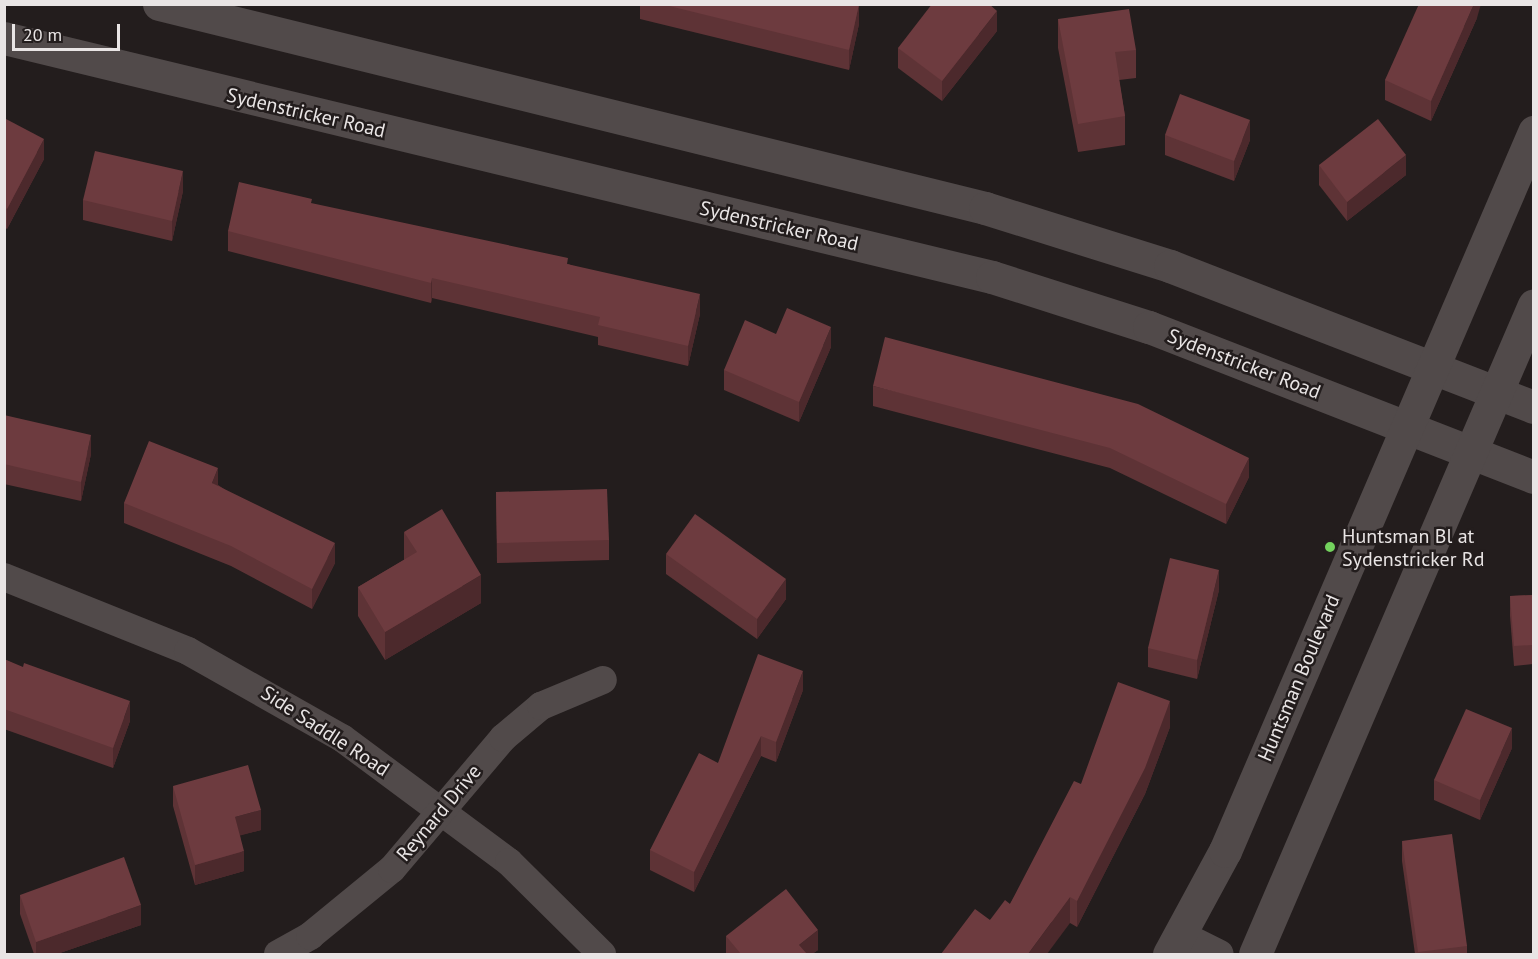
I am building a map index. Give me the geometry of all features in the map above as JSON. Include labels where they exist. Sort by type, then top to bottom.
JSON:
[{"type":"main road","points":[[159,4],[985,208],[1170,266],[1533,407]]},
{"type":"main road","name":"Sydenstricker Road","points":[[4,38],[992,277],[1149,327],[1533,477]]},
{"type":"main road","name":"Huntsman Boulevard","points":[[1175,945],[1225,851],[1533,132]]},
{"type":"main road","points":[[1255,954],[1533,305]]},
{"type":"street","name":"Side Saddle Road","points":[[4,577],[188,651],[258,687],[342,738],[509,862],[602,954]]},
{"type":"street","name":"Reynard Drive","points":[[278,954],[363,895],[442,811],[503,738],[541,706],[603,680]]},
{"type":"street","points":[[1175,945],[1220,954]]},
{"type":"building","points":[[661,4],[859,4],[849,50]]},
{"type":"building","points":[[932,4],[989,4],[997,11],[942,81],[898,48]]},
{"type":"building","points":[[1419,4],[1474,4],[1431,101],[1385,80]]},
{"type":"building","points":[[1129,9],[1136,50],[1115,52],[1125,116],[1078,124],[1058,19]]},
{"type":"building","points":[[1180,94],[1250,120],[1234,161],[1165,135]]},
{"type":"building","points":[[6,119],[44,139],[7,209],[4,207],[4,122]]},
{"type":"building","points":[[1378,119],[1406,155],[1347,202],[1319,165]]},
{"type":"building","points":[[95,151],[183,171],[172,221],[83,200]]},
{"type":"building","points":[[239,182],[312,199],[311,203],[568,258],[567,264],[700,294],[688,346],[598,325],[600,317],[432,278],[431,283],[228,231]]},
{"type":"building","points":[[787,308],[831,327],[799,402],[724,370],[745,320],[776,334]]},
{"type":"building","points":[[885,337],[1138,404],[1249,458],[1226,504],[1110,448],[873,386]]},
{"type":"building","points":[[4,415],[91,435],[81,482],[4,464]]},
{"type":"building","points":[[149,441],[218,468],[212,483],[335,543],[312,589],[231,546],[124,503]]},
{"type":"building","points":[[607,489],[609,540],[497,543],[496,492]]},
{"type":"building","points":[[442,509],[481,575],[385,632],[358,587],[417,552],[404,532]]},
{"type":"building","points":[[695,514],[786,579],[757,619],[666,554]]},
{"type":"building","points":[[1170,558],[1219,570],[1197,660],[1148,648]]},
{"type":"building","points":[[1533,595],[1533,645],[1514,646],[1510,596]]},
{"type":"building","points":[[758,654],[803,671],[776,742],[761,736],[694,872],[650,850],[699,753],[718,763]]},
{"type":"building","points":[[4,659],[23,667],[24,663],[130,701],[113,748],[4,709]]},
{"type":"building","points":[[1118,682],[1170,701],[1145,768],[1077,901],[1070,897],[1028,954],[941,954],[975,909],[990,920],[1005,900],[1010,904],[1074,781],[1081,784]]},
{"type":"building","points":[[1466,709],[1512,728],[1480,800],[1434,780]]},
{"type":"building","points":[[248,765],[261,810],[235,817],[244,851],[195,865],[173,786]]},
{"type":"building","points":[[1452,834],[1467,946],[1418,952],[1402,841]]},
{"type":"building","points":[[124,857],[141,905],[36,942],[20,895]]},
{"type":"building","points":[[786,889],[818,930],[799,945],[807,954],[741,954],[726,936]]},
{"type":"place","name":"Huntsman Bl at Sydenstricker Rd","points":[[1330,547]]}]
